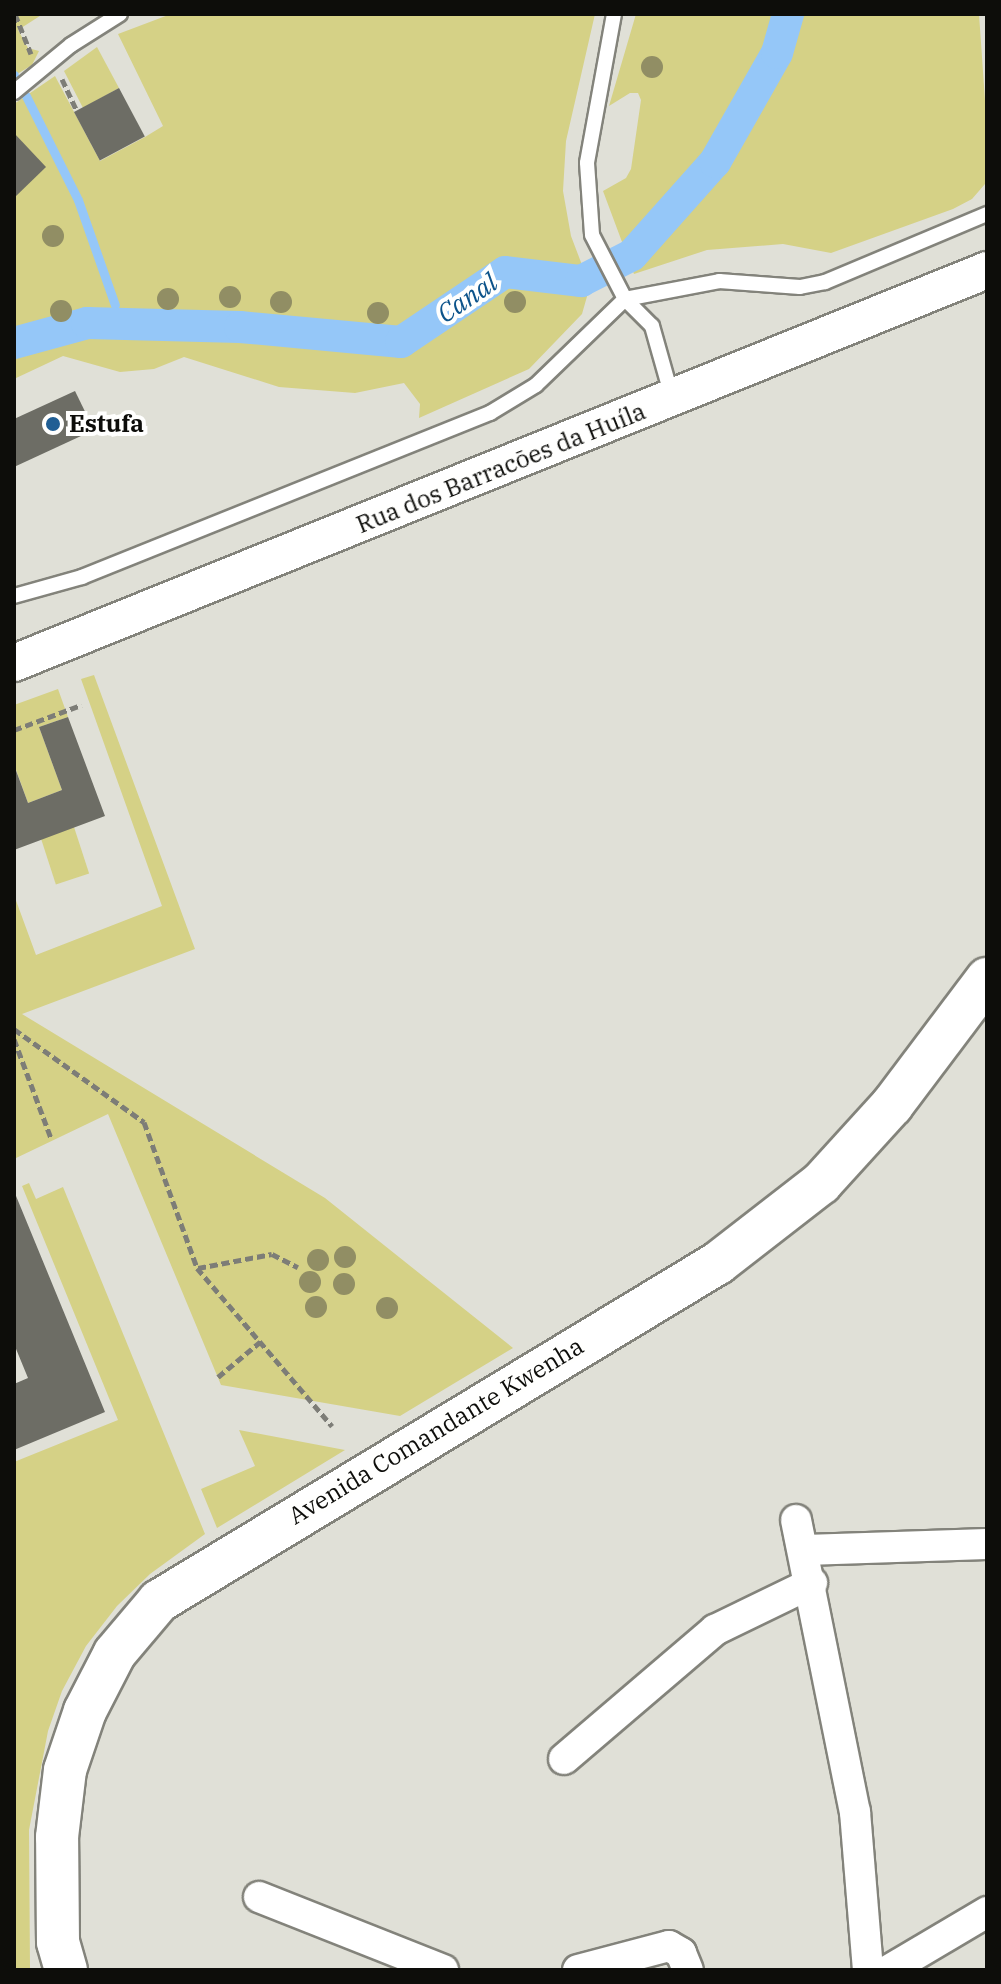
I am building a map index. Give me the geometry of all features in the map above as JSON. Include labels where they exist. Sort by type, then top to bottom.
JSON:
[{"type":"main road","name":"Avenida Comandante Kwenha","points":[[66,1970],[58,1942],[57,1837],[65,1770],[85,1711],[115,1653],[159,1601],[718,1263],[821,1183],[892,1105],[987,979]]},
{"type":"street","name":"Rua dos Barracões da Huíla","points":[[14,663],[987,270]]},
{"type":"street","points":[[796,1520],[812,1583],[855,1812],[868,1970]]},
{"type":"street","points":[[805,1550],[987,1544]]},
{"type":"street","points":[[564,1759],[715,1630],[812,1583]]},
{"type":"street","points":[[259,1897],[443,1970]]},
{"type":"street","points":[[889,1970],[938,1946],[987,1912]]},
{"type":"street","points":[[578,1970],[669,1946],[681,1953],[688,1970]]},
{"type":"lane","points":[[14,92],[71,45],[120,14]]},
{"type":"lane","points":[[614,14],[587,163],[592,235],[625,299],[652,326],[673,398]]},
{"type":"lane","points":[[14,596],[82,577],[490,413],[536,385],[625,299],[719,281],[800,287],[825,282],[987,214]]},
{"type":"path","points":[[15,14],[34,61]]},
{"type":"path","points":[[14,730],[81,705]]},
{"type":"path","points":[[14,1029],[144,1122],[197,1268],[332,1426]]},
{"type":"path","points":[[14,1039],[51,1138]]},
{"type":"path","points":[[197,1268],[272,1254],[298,1267]]},
{"type":"path","points":[[218,1377],[260,1342]]},
{"type":"shaded area","points":[[14,14],[43,14],[18,30],[28,48],[39,51],[32,65],[14,76]]},
{"type":"shaded area","points":[[171,14],[595,14],[566,141],[563,191],[571,236],[590,286],[582,314],[529,369],[419,418],[420,404],[404,383],[355,393],[279,387],[184,357],[154,369],[120,372],[63,356],[14,379],[14,104],[55,76],[100,161],[145,137],[163,126],[118,34]]},
{"type":"shaded area","points":[[636,14],[979,14],[987,129],[985,184],[972,199],[953,209],[831,253],[783,244],[707,250],[634,274],[603,191],[626,178],[631,169],[641,100],[638,93],[630,93],[609,106]]},
{"type":"shaded area","points":[[97,47],[119,88],[83,108],[64,71]]},
{"type":"shaded area","points":[[94,675],[195,949],[22,1014],[325,1198],[513,1348],[400,1416],[221,1385],[108,1114],[14,1159],[14,895],[36,955],[162,906],[81,679]]},
{"type":"shaded area","points":[[58,689],[68,717],[39,727],[62,790],[28,803],[14,764],[14,705]]},
{"type":"shaded area","points":[[74,827],[89,874],[56,884],[41,838]]},
{"type":"shaded area","points":[[29,1183],[36,1199],[63,1187],[205,1534],[150,1574],[117,1606],[86,1646],[62,1691],[48,1731],[29,1830],[30,1970],[14,1970],[14,1462],[118,1420],[22,1186]]},
{"type":"shaded area","points":[[239,1430],[345,1450],[217,1528],[201,1489],[255,1466]]},
{"type":"building","points":[[119,88],[145,137],[100,161],[74,112]]},
{"type":"building","points":[[14,133],[46,167],[14,198]]},
{"type":"building","name":"Estufa","points":[[75,391],[94,430],[14,467],[14,419]]},
{"type":"building","points":[[68,717],[105,816],[14,850],[14,765],[28,803],[62,790],[39,727]]},
{"type":"building","points":[[14,1191],[105,1412],[14,1450],[14,1384],[28,1378],[14,1344]]},
{"type":"waterway","name":"Canal","points":[[14,343],[87,323],[240,327],[401,342],[505,272],[581,281],[632,255],[715,162],[777,53],[788,14]]},
{"type":"waterway","points":[[26,96],[78,200],[115,305]]},
{"type":"place","name":"Estufa","points":[[53,424]]}]
